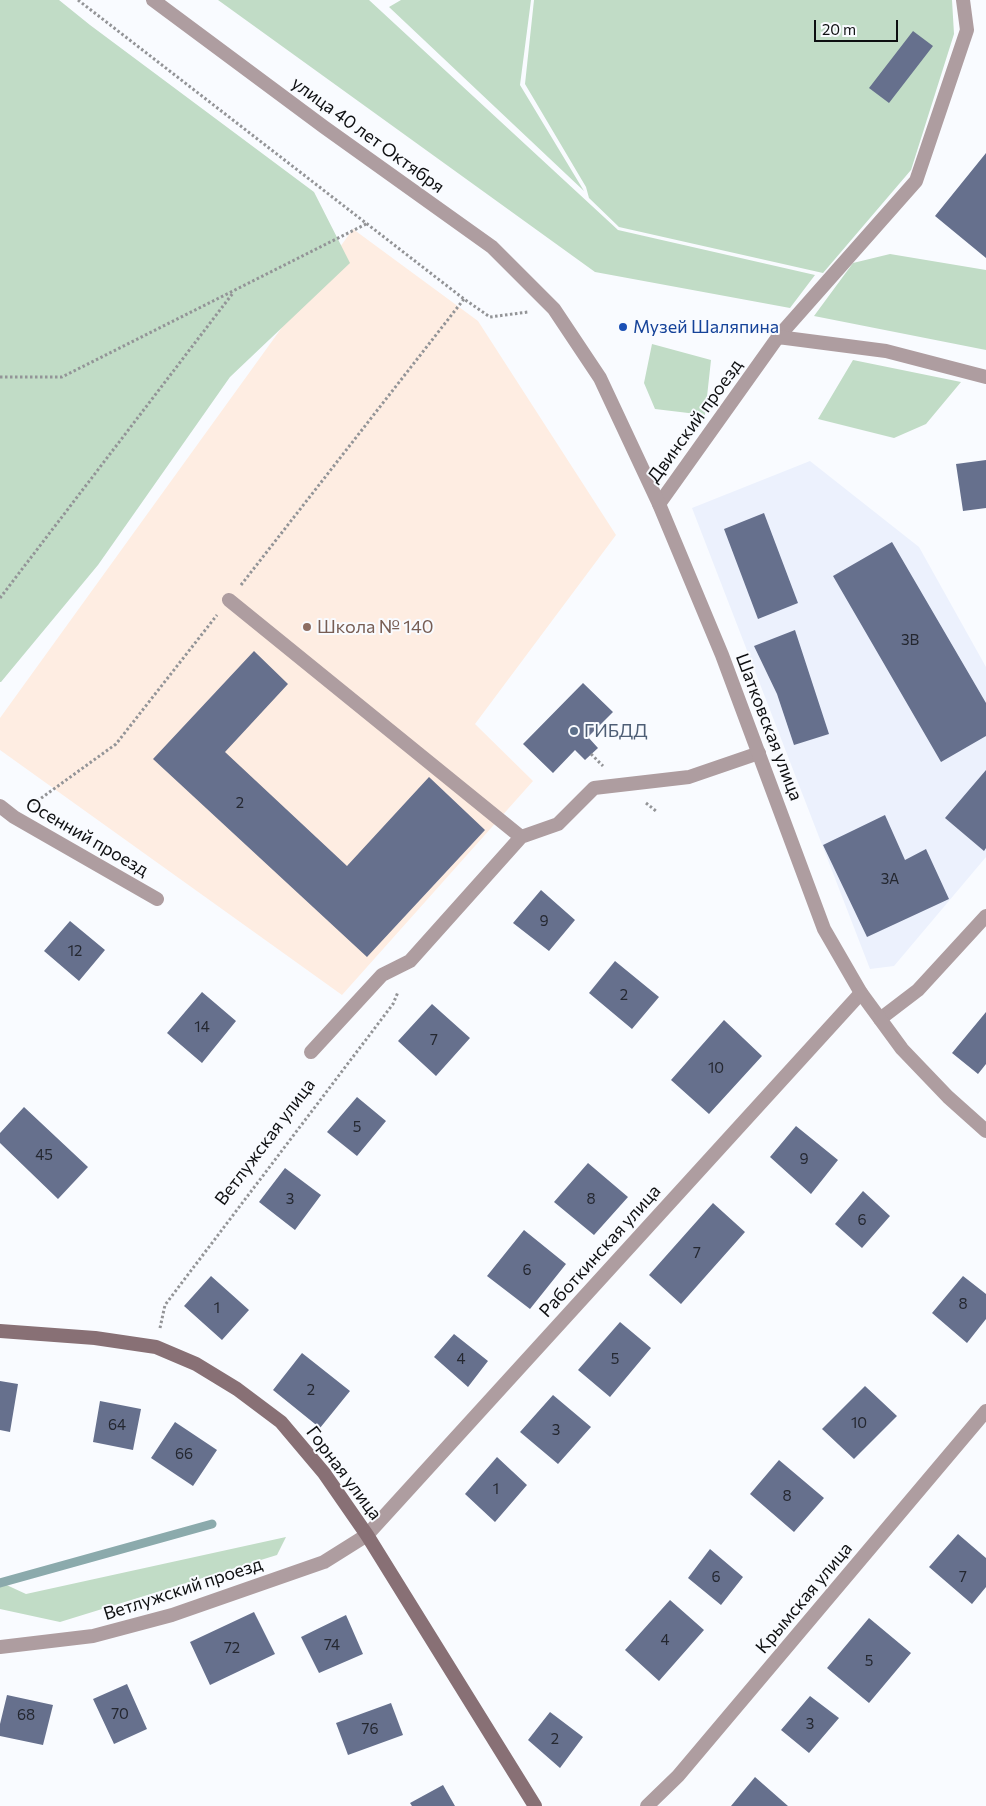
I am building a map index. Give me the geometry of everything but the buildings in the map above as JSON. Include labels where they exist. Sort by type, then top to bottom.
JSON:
[{"type":"main road","name":"Горная улица","points":[[0,1332],[95,1338],[156,1347],[196,1364],[237,1390],[280,1422],[324,1473],[367,1535],[535,1806]]},
{"type":"street","name":"улица 40 лет Октября","points":[[153,0],[324,127],[492,248],[554,309]]},
{"type":"street","name":"Двинский проезд","points":[[659,504],[778,337],[916,181],[967,30],[963,0]]},
{"type":"street","name":"Шатковская улица","points":[[554,309],[600,378],[659,504],[722,655],[824,929],[861,993],[902,1049],[948,1097],[986,1131]]},
{"type":"street","points":[[778,337],[886,351],[986,377]]},
{"type":"street","points":[[229,600],[521,837]]},
{"type":"street","name":"Ветлужская улица","points":[[311,1052],[382,975],[410,961],[521,837],[558,824],[594,788],[689,777],[759,753]]},
{"type":"street","name":"Осенний проезд","points":[[0,806],[14,817],[157,898]]},
{"type":"street","points":[[880,1020],[918,990],[986,916]]},
{"type":"street","name":"Работкинская улица","points":[[367,1535],[861,993]]},
{"type":"street","name":"Крымская улица","points":[[647,1806],[678,1776],[986,1411]]},
{"type":"street","name":"Ветлужский проезд","points":[[0,1647],[93,1636],[172,1615],[324,1562],[367,1535]]},
{"type":"path","points":[[78,0],[464,299],[490,317],[554,309]]},
{"type":"path","points":[[0,377],[62,377],[368,223]]},
{"type":"path","points":[[0,598],[234,290]]},
{"type":"path","points":[[14,817],[116,744],[464,299]]},
{"type":"path","name":"Ветлужская улица","points":[[156,1347],[165,1305],[393,1004],[410,961]]},
{"type":"shaded area","name":"Школа № 140","points":[[353,229],[478,321],[616,535],[475,724],[533,781],[342,995],[0,750],[0,718]]},
{"type":"shaded area","points":[[810,461],[919,547],[986,667],[986,857],[894,966],[870,969],[692,508]]},
{"type":"green space","points":[[0,0],[59,0],[314,192],[350,263],[230,377],[98,565],[1,682],[0,682]]},
{"type":"green space","points":[[218,0],[369,0],[618,230],[815,275],[790,308],[595,272]]},
{"type":"green space","points":[[401,0],[531,0],[520,85],[584,191],[389,7]]},
{"type":"green space","points":[[534,0],[952,0],[954,34],[911,170],[823,273],[619,227],[589,198],[586,187],[525,84]]},
{"type":"green space","points":[[890,254],[986,270],[986,350],[814,316],[853,263]]},
{"type":"green space","points":[[652,344],[711,360],[705,415],[655,409],[644,383]]},
{"type":"green space","points":[[853,360],[961,382],[926,424],[894,438],[818,419]]},
{"type":"green space","points":[[286,1537],[277,1555],[60,1622],[0,1609],[0,1582],[26,1594]]},
{"type":"waterway","points":[[0,1583],[212,1524]]},
{"type":"place","name":"Музей Шаляпина","points":[[623,327]]},
{"type":"place","name":"Школа № 140","points":[[307,627]]},
{"type":"place","name":"ГИБДД","points":[[574,731]]}]
